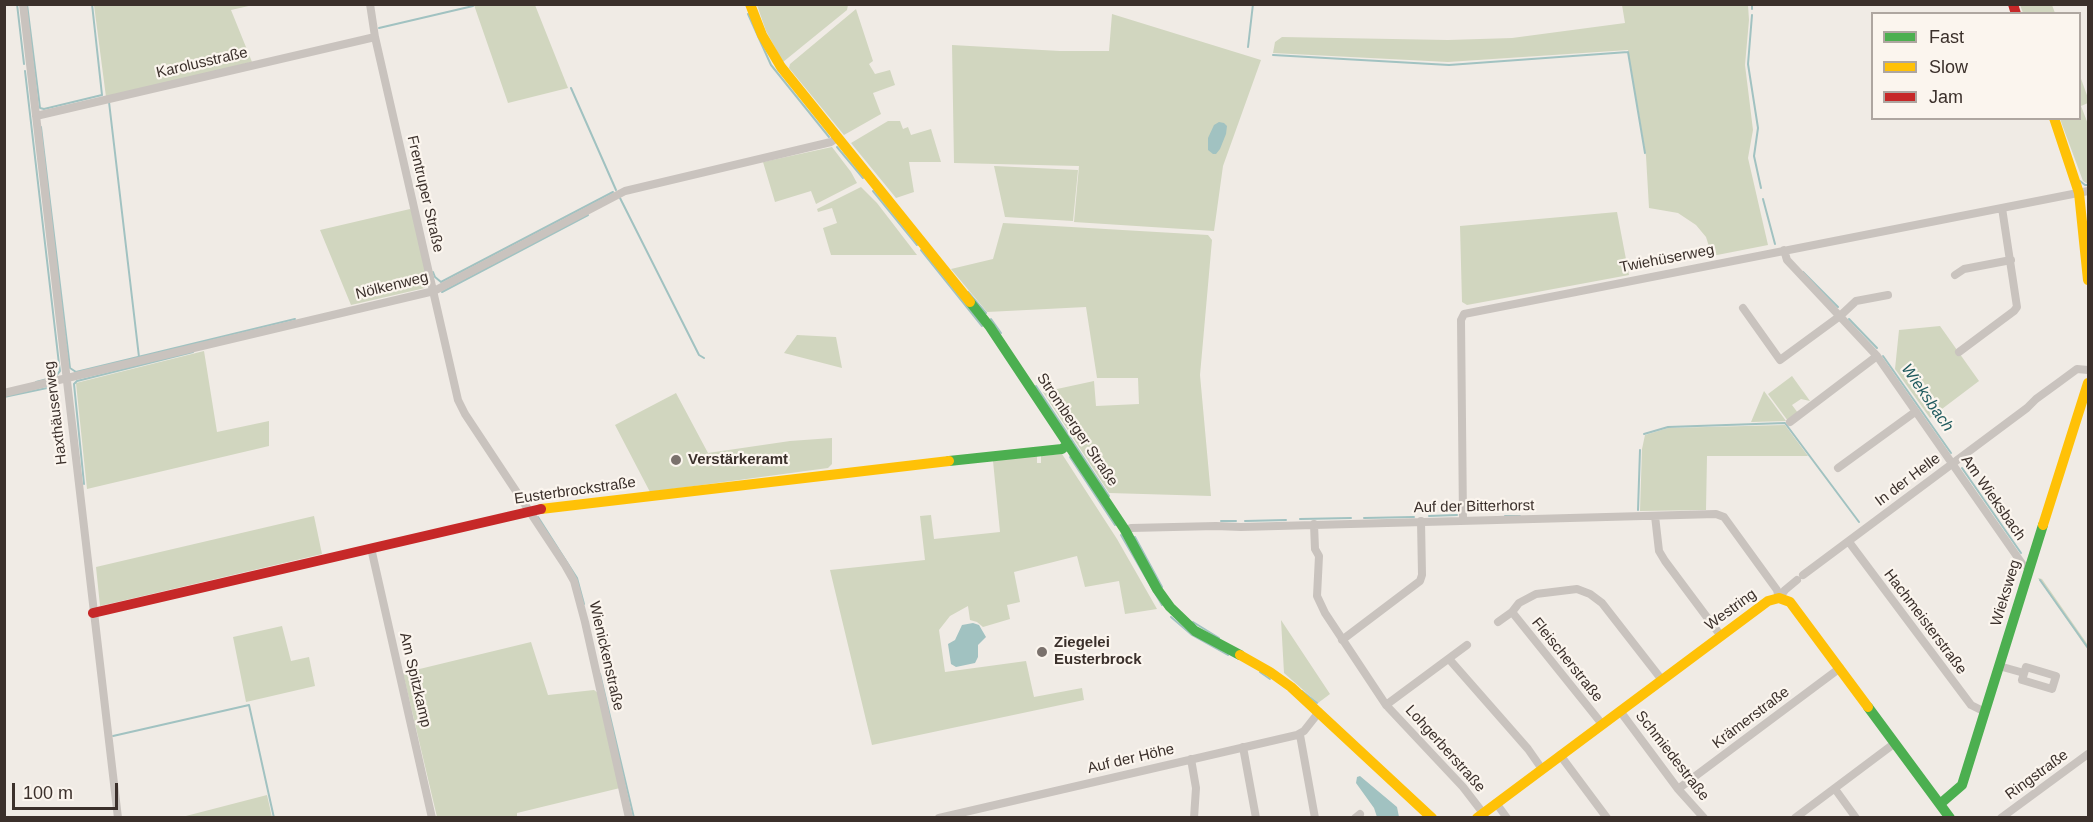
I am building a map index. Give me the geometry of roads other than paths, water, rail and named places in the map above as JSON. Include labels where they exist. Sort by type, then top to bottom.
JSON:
[{"type":"main road","name":"Stromberger Straße","points":[[750,4],[772,54],[984,319],[1125,530],[1157,590],[1181,619],[1195,631],[1270,672],[1291,687],[1432,818]]},
{"type":"main road","points":[[2055,120],[2084,192],[2088,280]]},
{"type":"main road","name":"Wieksweg","points":[[1940,804],[1962,785],[2088,383]]},
{"type":"main road","name":"Eusterbrockstraße","points":[[93,613],[529,512],[803,477],[1062,449],[1068,444]]},
{"type":"main road","name":"Westring","points":[[1480,815],[1768,601],[1779,598],[1790,602],[1950,818]]},
{"type":"street","name":"Haxthäuserweg","points":[[23,4],[118,818]]},
{"type":"street","name":"Frentruper Straße","points":[[370,4],[375,37],[458,400],[529,512]]},
{"type":"street","name":"Karolusstraße","points":[[36,116],[375,37]]},
{"type":"street","name":"Nölkenweg","points":[[4,393],[434,291],[625,191],[831,142],[837,138]]},
{"type":"street","name":"Twiehüserweg","points":[[1463,520],[1461,320],[1464,314],[2084,192]]},
{"type":"street","points":[[1959,352],[2017,307],[2002,208]]},
{"type":"street","name":"Am Wieksbach","points":[[1784,250],[1787,260],[1877,356],[2023,565],[2030,567]]},
{"type":"street","points":[[1955,275],[1964,269],[2011,260]]},
{"type":"street","points":[[1743,308],[1780,360],[1840,316],[1856,301],[1888,295]]},
{"type":"street","points":[[1790,422],[1877,356]]},
{"type":"street","name":"In der Helle","points":[[1779,598],[1800,578],[2058,383],[2078,369],[2088,370]]},
{"type":"street","points":[[1839,468],[1916,412]]},
{"type":"street","name":"Wienickenstraße","points":[[529,512],[574,581],[630,818]]},
{"type":"street","name":"Auf der Bitterhorst","points":[[1125,530],[1131,528],[1716,514],[1724,517],[1777,590],[1779,598]]},
{"type":"street","points":[[1655,516],[1659,551],[1721,636]]},
{"type":"street","points":[[1342,640],[1420,581],[1422,575],[1421,521]]},
{"type":"street","name":"Lohgerberstraße","points":[[1314,524],[1315,549],[1319,556],[1317,596],[1325,613],[1386,705],[1463,787],[1480,815]]},
{"type":"street","name":"Hachmeisterstraße","points":[[1849,542],[1971,705],[1985,712]]},
{"type":"street","name":"Am Spitzkamp","points":[[370,548],[432,818]]},
{"type":"street","name":"Fleischerstraße","points":[[1498,622],[1512,612],[1519,603],[1536,594],[1576,589],[1590,594],[1602,603],[1662,680]]},
{"type":"street","name":"Fleischerstraße","points":[[1512,612],[1602,724]]},
{"type":"street","name":"Lohgerberstraße","points":[[1386,705],[1467,645]]},
{"type":"street","points":[[1449,659],[1528,749],[1542,769]]},
{"type":"street","points":[[1999,666],[2024,673]]},
{"type":"street","name":"Krämerstraße","points":[[1678,789],[1840,668]]},
{"type":"street","name":"Schmiedestraße","points":[[1620,711],[1678,789],[1704,818]]},
{"type":"street","points":[[1315,818],[1300,735],[1320,712]]},
{"type":"street","name":"Auf der Höhe","points":[[939,818],[1300,735]]},
{"type":"street","points":[[1795,818],[1895,743]]},
{"type":"street","points":[[1243,747],[1256,818]]},
{"type":"street","name":"Ringstraße","points":[[2001,818],[2088,754]]},
{"type":"street","points":[[1560,755],[1607,818]]},
{"type":"street","points":[[1191,759],[1196,788],[1194,818]]},
{"type":"street","points":[[1835,789],[1856,818]]},
{"type":"street","points":[[1496,803],[1507,818]]},
{"type":"water","points":[[1219,122],[1227,126],[1226,134],[1220,149],[1213,154],[1208,150],[1208,138],[1214,125]]},
{"type":"water","points":[[973,623],[979,625],[986,637],[978,645],[978,657],[975,663],[956,667],[951,664],[948,644],[955,640],[962,625]]},
{"type":"water","points":[[1360,776],[1397,807],[1399,817],[1377,817],[1374,808],[1356,783],[1357,777]]},
{"type":"waterway","points":[[17,4],[24,64]]},
{"type":"waterway","points":[[27,4],[40,108],[44,109],[102,95],[92,4]]},
{"type":"waterway","points":[[1248,47],[1253,4]]},
{"type":"waterway","name":"Wieksbach","points":[[1752,4],[1752,9]]},
{"type":"waterway","points":[[379,28],[473,6]]},
{"type":"waterway","points":[[748,14],[771,65],[829,137]]},
{"type":"waterway","name":"Wieksbach","points":[[1752,15],[1748,64],[1758,128],[1754,156],[1761,188]]},
{"type":"waterway","points":[[1628,52],[1645,153]]},
{"type":"waterway","points":[[1273,55],[1449,65],[1628,52]]},
{"type":"waterway","points":[[25,71],[60,371],[55,377],[36,382]]},
{"type":"waterway","points":[[571,88],[616,190]]},
{"type":"waterway","points":[[109,102],[139,357]]},
{"type":"waterway","points":[[41,127],[70,368],[76,372],[295,319]]},
{"type":"waterway","points":[[837,147],[863,178]]},
{"type":"waterway","points":[[2080,181],[2088,185]]},
{"type":"waterway","points":[[873,191],[917,245]]},
{"type":"waterway","points":[[433,272],[441,282],[613,192]]},
{"type":"waterway","points":[[620,198],[699,355],[704,358]]},
{"type":"waterway","name":"Wieksbach","points":[[1763,199],[1775,244]]},
{"type":"waterway","points":[[442,292],[588,215]]},
{"type":"waterway","points":[[921,250],[982,326]]},
{"type":"waterway","name":"Wieksbach","points":[[1803,272],[1838,307]]},
{"type":"waterway","points":[[968,292],[986,313]]},
{"type":"waterway","points":[[991,319],[1001,333]]},
{"type":"waterway","name":"Wieksbach","points":[[1849,319],[1877,348]]},
{"type":"waterway","points":[[84,484],[74,384],[77,381],[193,352]]},
{"type":"waterway","name":"Wieksbach","points":[[1883,356],[1951,453]]},
{"type":"waterway","points":[[1036,386],[1109,496]]},
{"type":"waterway","points":[[4,397],[47,388]]},
{"type":"waterway","points":[[1644,434],[1668,427],[1785,423],[1859,522]]},
{"type":"waterway","points":[[1638,510],[1640,450]]},
{"type":"waterway","points":[[1070,457],[1115,525]]},
{"type":"waterway","name":"Wieksbach","points":[[1962,468],[2021,553]]},
{"type":"waterway","points":[[1429,516],[1457,515]]},
{"type":"waterway","points":[[1505,516],[1520,516]]},
{"type":"waterway","points":[[538,517],[577,578],[584,604]]},
{"type":"waterway","points":[[1364,518],[1414,517]]},
{"type":"waterway","points":[[1300,519],[1351,518]]},
{"type":"waterway","points":[[1245,521],[1286,520]]},
{"type":"waterway","points":[[1221,521],[1236,521]]},
{"type":"waterway","points":[[1121,535],[1162,605]]},
{"type":"waterway","points":[[1135,537],[1162,587]]},
{"type":"waterway","name":"Wieksbach","points":[[2040,580],[2088,648]]},
{"type":"waterway","points":[[1171,617],[1192,635],[1228,655]]},
{"type":"waterway","points":[[1193,622],[1219,638]]},
{"type":"waterway","points":[[1260,672],[1270,679]]},
{"type":"waterway","points":[[600,674],[634,818]]},
{"type":"waterway","points":[[1302,691],[1317,703]]},
{"type":"waterway","points":[[113,736],[249,705],[274,818]]},
{"type":"place","name":"Verstärkeramt","points":[[676,460]]},
{"type":"place","name":"Ziegelei Eusterbrock","points":[[1042,652]]}]
